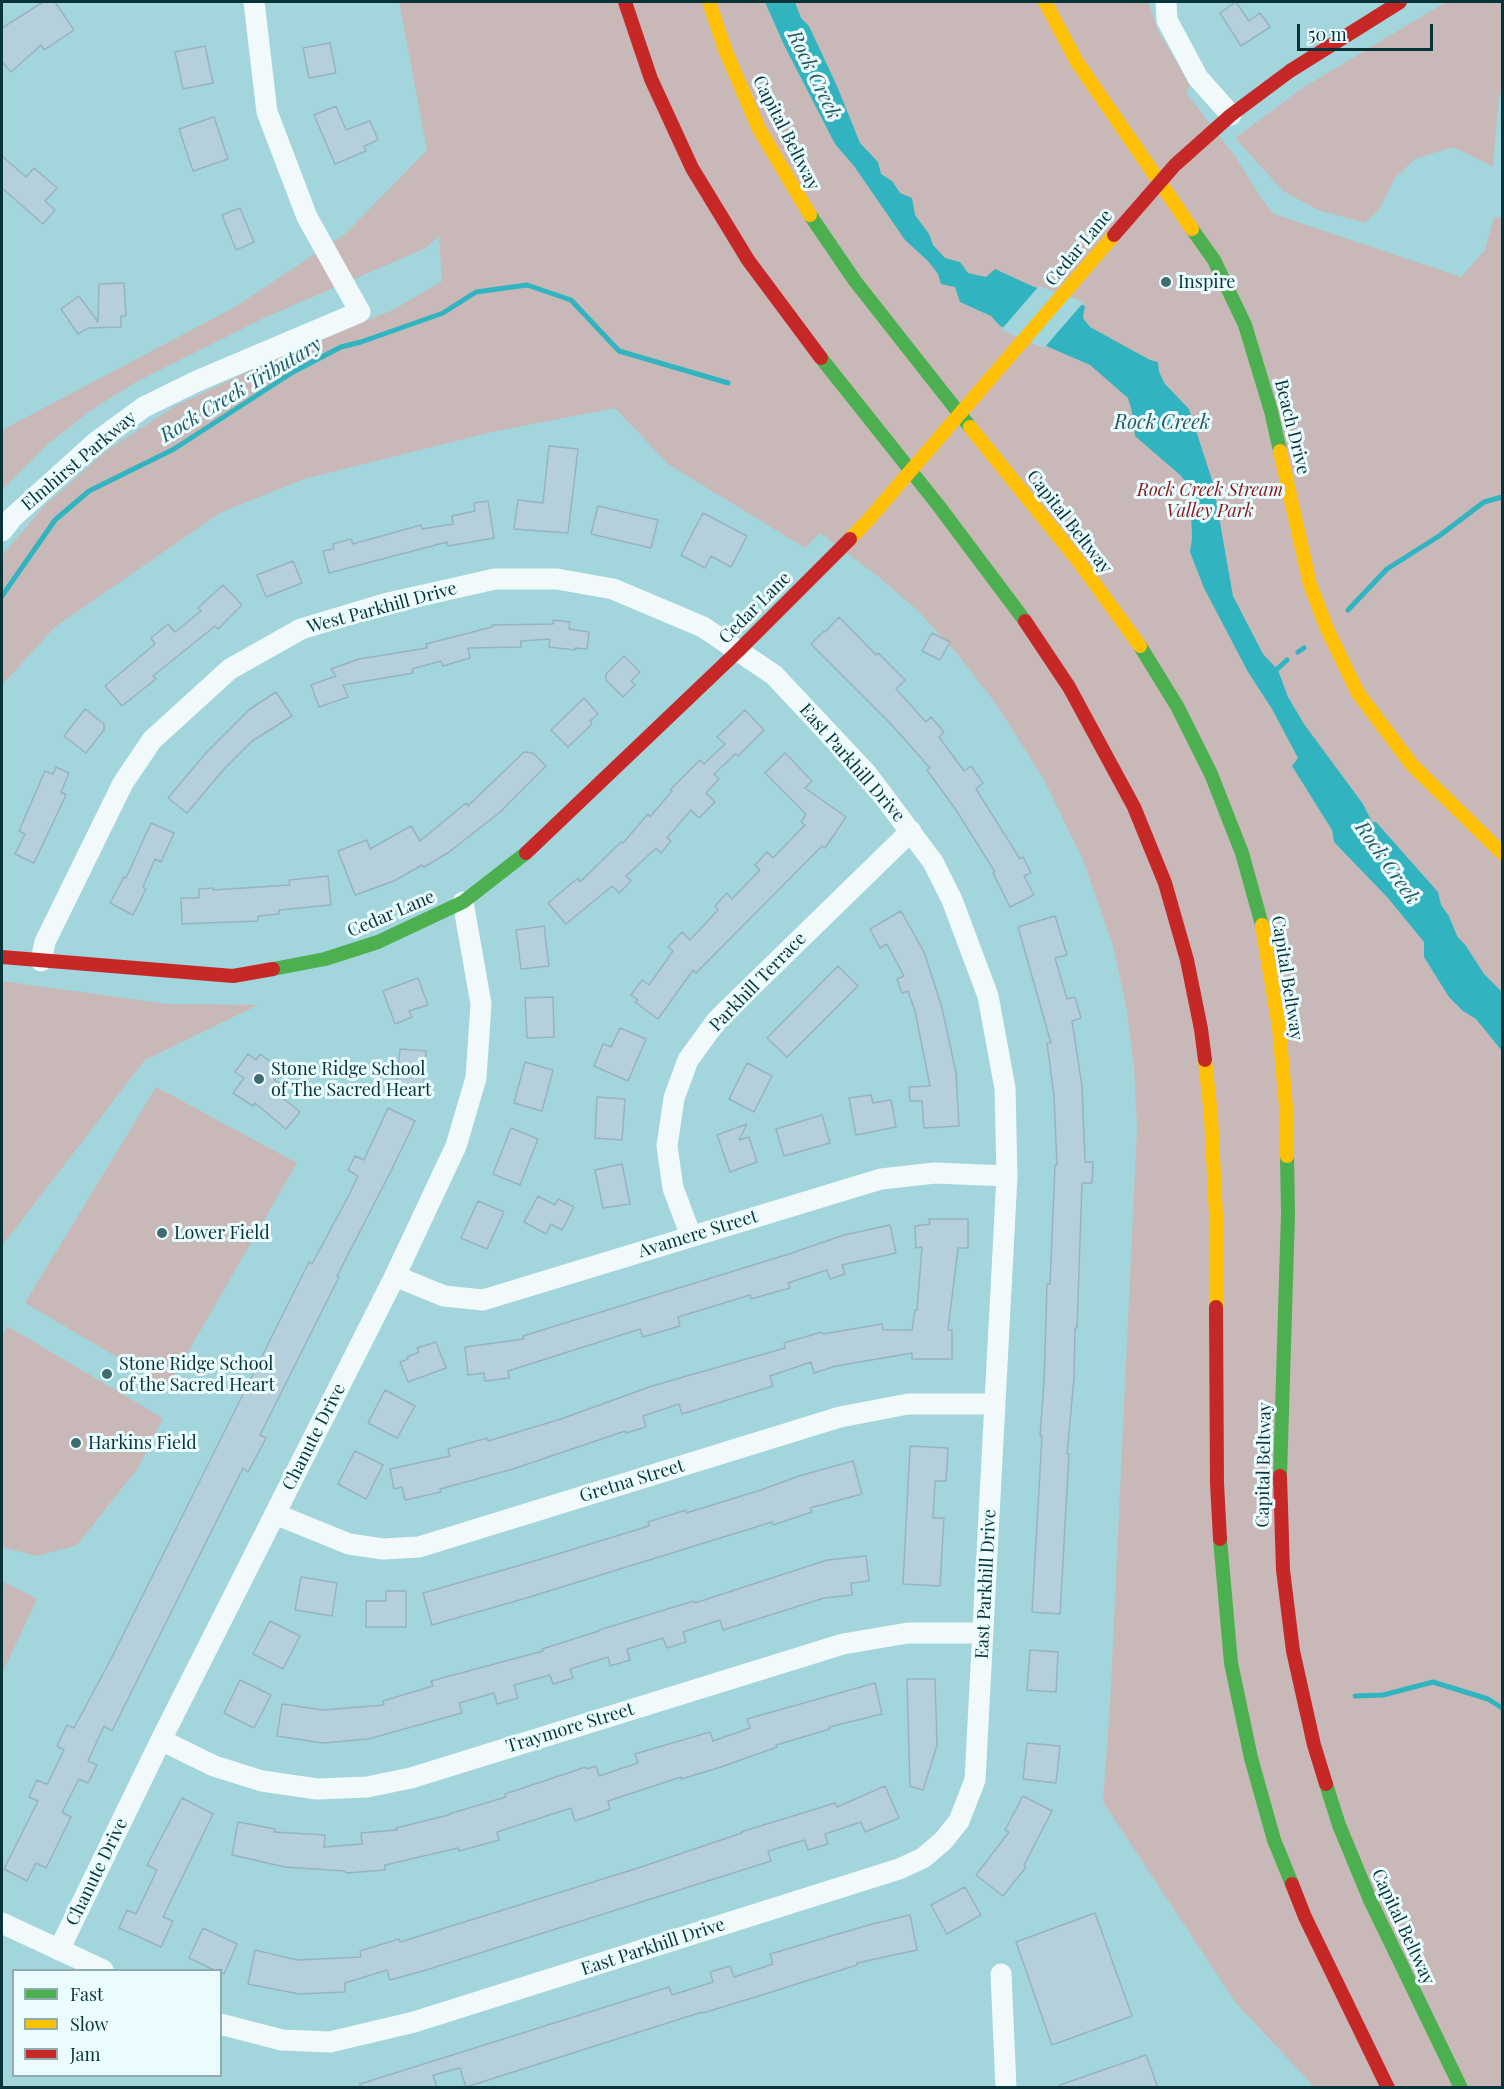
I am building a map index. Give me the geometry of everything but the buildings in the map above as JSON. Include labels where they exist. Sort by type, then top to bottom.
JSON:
[{"type":"main road","points":[[626,2],[651,79],[692,168],[748,260],[800,332],[1015,606],[1070,687],[1134,807],[1165,883],[1187,960],[1201,1029],[1211,1116],[1216,1215],[1216,1483],[1222,1577],[1231,1663],[1251,1758],[1274,1840],[1305,1917],[1388,2088]]},
{"type":"main road","name":"Capital Beltway","points":[[709,2],[726,52],[759,129],[802,204],[855,281],[932,381],[1076,558],[1131,632],[1177,706],[1206,765],[1242,853],[1265,937],[1279,1027],[1287,1118],[1288,1214],[1280,1483],[1282,1570],[1293,1652],[1314,1745],[1339,1825],[1374,1910],[1461,2088]]},
{"type":"main road","name":"Beach Drive","points":[[1045,2],[1077,62],[1214,260],[1245,325],[1271,411],[1310,584],[1327,629],[1358,693],[1412,765],[1503,853]]},
{"type":"main road","name":"Cedar Lane","points":[[2,957],[233,976],[325,959],[378,942],[463,902],[539,843],[738,651],[869,519],[1175,165],[1231,115],[1290,71],[1400,2]]},
{"type":"street","name":"Elmhirst Parkway","points":[[2,531],[12,518],[96,442],[144,407],[197,381],[360,312],[307,217],[267,112],[254,2]]},
{"type":"street","points":[[1166,2],[1167,20],[1198,78],[1231,115]]},
{"type":"street","name":"West Parkhill Drive","points":[[41,962],[45,942],[123,783],[152,740],[230,669],[301,629],[384,604],[495,579],[557,579],[613,589],[703,627],[738,651]]},
{"type":"street","name":"East Parkhill Drive","points":[[222,2025],[282,2040],[330,2042],[404,2025],[899,1869],[923,1858],[943,1841],[959,1821],[975,1780],[1007,1176],[1005,1088],[988,996],[952,900],[933,862],[867,774],[774,675],[738,651]]},
{"type":"street","name":"Parkhill Terrace","points":[[691,1236],[674,1188],[667,1146],[674,1098],[688,1060],[717,1020],[910,831]]},
{"type":"street","name":"Chanute Drive","points":[[59,1950],[161,1740],[395,1276],[456,1146],[476,1078],[481,1004],[463,902]]},
{"type":"street","name":"Avamere Street","points":[[395,1276],[444,1296],[483,1300],[880,1179],[935,1173],[1007,1176]]},
{"type":"street","name":"Gretna Street","points":[[275,1514],[349,1544],[383,1549],[419,1547],[840,1417],[909,1404],[994,1404]]},
{"type":"street","name":"Traymore Street","points":[[161,1740],[214,1766],[262,1781],[317,1789],[367,1787],[411,1778],[843,1644],[908,1634],[983,1633]]},
{"type":"street","points":[[2,1923],[99,1969]]},
{"type":"street","points":[[1001,1974],[1006,2088]]},
{"type":"green space","name":"Rock Creek Stream Valley Park","points":[[399,2],[1148,2],[1158,30],[1190,85],[1186,93],[1235,156],[1261,198],[1274,214],[1461,277],[1485,250],[1494,217],[1502,218],[1502,2087],[1314,2087],[1236,2003],[1103,1802],[1110,1705],[1137,1128],[1134,1067],[1126,1006],[1113,946],[1083,860],[1043,778],[996,704],[959,656],[918,611],[880,578],[820,533],[805,548],[668,464],[615,408],[492,432],[304,479],[220,513],[55,627],[2,685],[2,556],[43,507],[106,451],[175,406],[306,344],[393,310],[442,281],[439,236],[426,248],[264,318],[136,382],[90,411],[48,444],[2,490],[2,430],[235,307],[345,234],[427,150]]},
{"type":"green space","points":[[1446,2],[1502,2],[1502,92],[1499,96],[1493,167],[1453,147],[1415,159],[1394,179],[1379,210],[1365,223],[1318,210],[1283,191],[1235,138],[1301,89]]},
{"type":"green space","points":[[2,981],[168,1004],[258,1005],[145,1060],[2,1246]]},
{"type":"green space","name":"Lower Field","points":[[156,1087],[297,1163],[168,1387],[25,1303]]},
{"type":"green space","name":"Harkins Field","points":[[7,1326],[163,1418],[138,1468],[77,1545],[37,1556],[2,1547],[2,1338]]},
{"type":"green space","points":[[2,1581],[37,1599],[2,1674]]},
{"type":"water","name":"Rock Creek","points":[[765,2],[795,2],[837,86],[860,143],[878,162],[881,174],[892,181],[900,193],[912,198],[915,215],[929,234],[933,245],[945,258],[960,262],[968,273],[986,277],[995,269],[1085,306],[1083,318],[1090,327],[1150,360],[1158,362],[1159,372],[1165,384],[1189,409],[1213,483],[1233,596],[1263,654],[1278,670],[1288,697],[1304,724],[1363,804],[1372,822],[1376,822],[1438,892],[1441,905],[1449,916],[1457,936],[1484,974],[1502,992],[1502,1051],[1476,1019],[1463,1011],[1449,997],[1424,957],[1424,942],[1388,898],[1334,842],[1332,830],[1292,766],[1298,758],[1272,709],[1248,672],[1204,588],[1190,552],[1192,538],[1190,487],[1180,475],[1135,436],[1128,398],[1090,365],[1000,326],[991,316],[960,302],[955,287],[941,284],[938,274],[928,261],[905,240],[854,166],[835,144],[784,45]]},
{"type":"pier","points":[[1039,286],[1084,302],[1044,348],[1001,330]]},
{"type":"waterway","name":"Rock Creek Tributary","points":[[2,596],[55,520],[89,491],[174,449],[293,372],[341,347],[443,313],[476,292],[527,285],[571,300],[619,351],[728,383]]},
{"type":"waterway","points":[[1348,610],[1387,569],[1439,536],[1484,502],[1502,497]]},
{"type":"waterway","points":[[1298,652],[1304,648]]},
{"type":"waterway","points":[[1273,673],[1287,660]]},
{"type":"waterway","points":[[1355,1696],[1383,1695],[1433,1682],[1488,1699],[1502,1708]]},
{"type":"traffic: fast","points":[[810,215],[855,281],[970,427]]},
{"type":"traffic: fast","points":[[1192,229],[1214,260],[1245,325],[1271,411],[1280,451]]},
{"type":"traffic: fast","points":[[821,358],[938,505],[1025,621]]},
{"type":"traffic: fast","points":[[1140,646],[1177,706],[1211,774],[1242,853],[1262,925]]},
{"type":"traffic: fast","points":[[273,969],[325,959],[378,942],[463,902],[526,853]]},
{"type":"traffic: fast","points":[[1280,1476],[1288,1214],[1287,1156]]},
{"type":"traffic: fast","points":[[1220,1539],[1231,1663],[1251,1758],[1274,1840],[1292,1884]]},
{"type":"traffic: fast","points":[[1326,1784],[1339,1825],[1370,1900],[1461,2088]]},
{"type":"traffic: slow","points":[[709,2],[726,52],[759,129],[810,215]]},
{"type":"traffic: slow","points":[[1045,2],[1077,62],[1192,229]]},
{"type":"traffic: slow","points":[[850,539],[1114,235]]},
{"type":"traffic: slow","points":[[970,427],[1076,558],[1140,646]]},
{"type":"traffic: slow","points":[[1280,451],[1310,584],[1327,629],[1358,693],[1412,765],[1502,853]]},
{"type":"traffic: slow","points":[[1262,925],[1279,1027],[1287,1118],[1287,1156]]},
{"type":"traffic: slow","points":[[1205,1060],[1211,1116],[1216,1215],[1216,1307]]},
{"type":"traffic: jam","points":[[625,2],[651,79],[692,168],[748,260],[821,358]]},
{"type":"traffic: jam","points":[[1114,235],[1175,165],[1231,115],[1290,71],[1400,2]]},
{"type":"traffic: jam","points":[[526,853],[738,651],[850,539]]},
{"type":"traffic: jam","points":[[1025,621],[1069,687],[1134,807],[1165,883],[1187,960],[1205,1060]]},
{"type":"traffic: jam","points":[[2,957],[233,976],[273,969]]},
{"type":"traffic: jam","points":[[1216,1307],[1217,1483],[1220,1539]]},
{"type":"traffic: jam","points":[[1280,1476],[1283,1570],[1293,1651],[1314,1745],[1326,1784]]},
{"type":"traffic: jam","points":[[1292,1884],[1305,1917],[1388,2088]]},
{"type":"place","name":"Inspire","points":[[1166,282]]},
{"type":"place","name":"Stone Ridge School of The Sacred Heart","points":[[259,1079]]},
{"type":"place","name":"Lower Field","points":[[162,1233]]},
{"type":"place","name":"Stone Ridge School of the Sacred Heart","points":[[107,1374]]},
{"type":"place","name":"Harkins Field","points":[[76,1443]]}]
